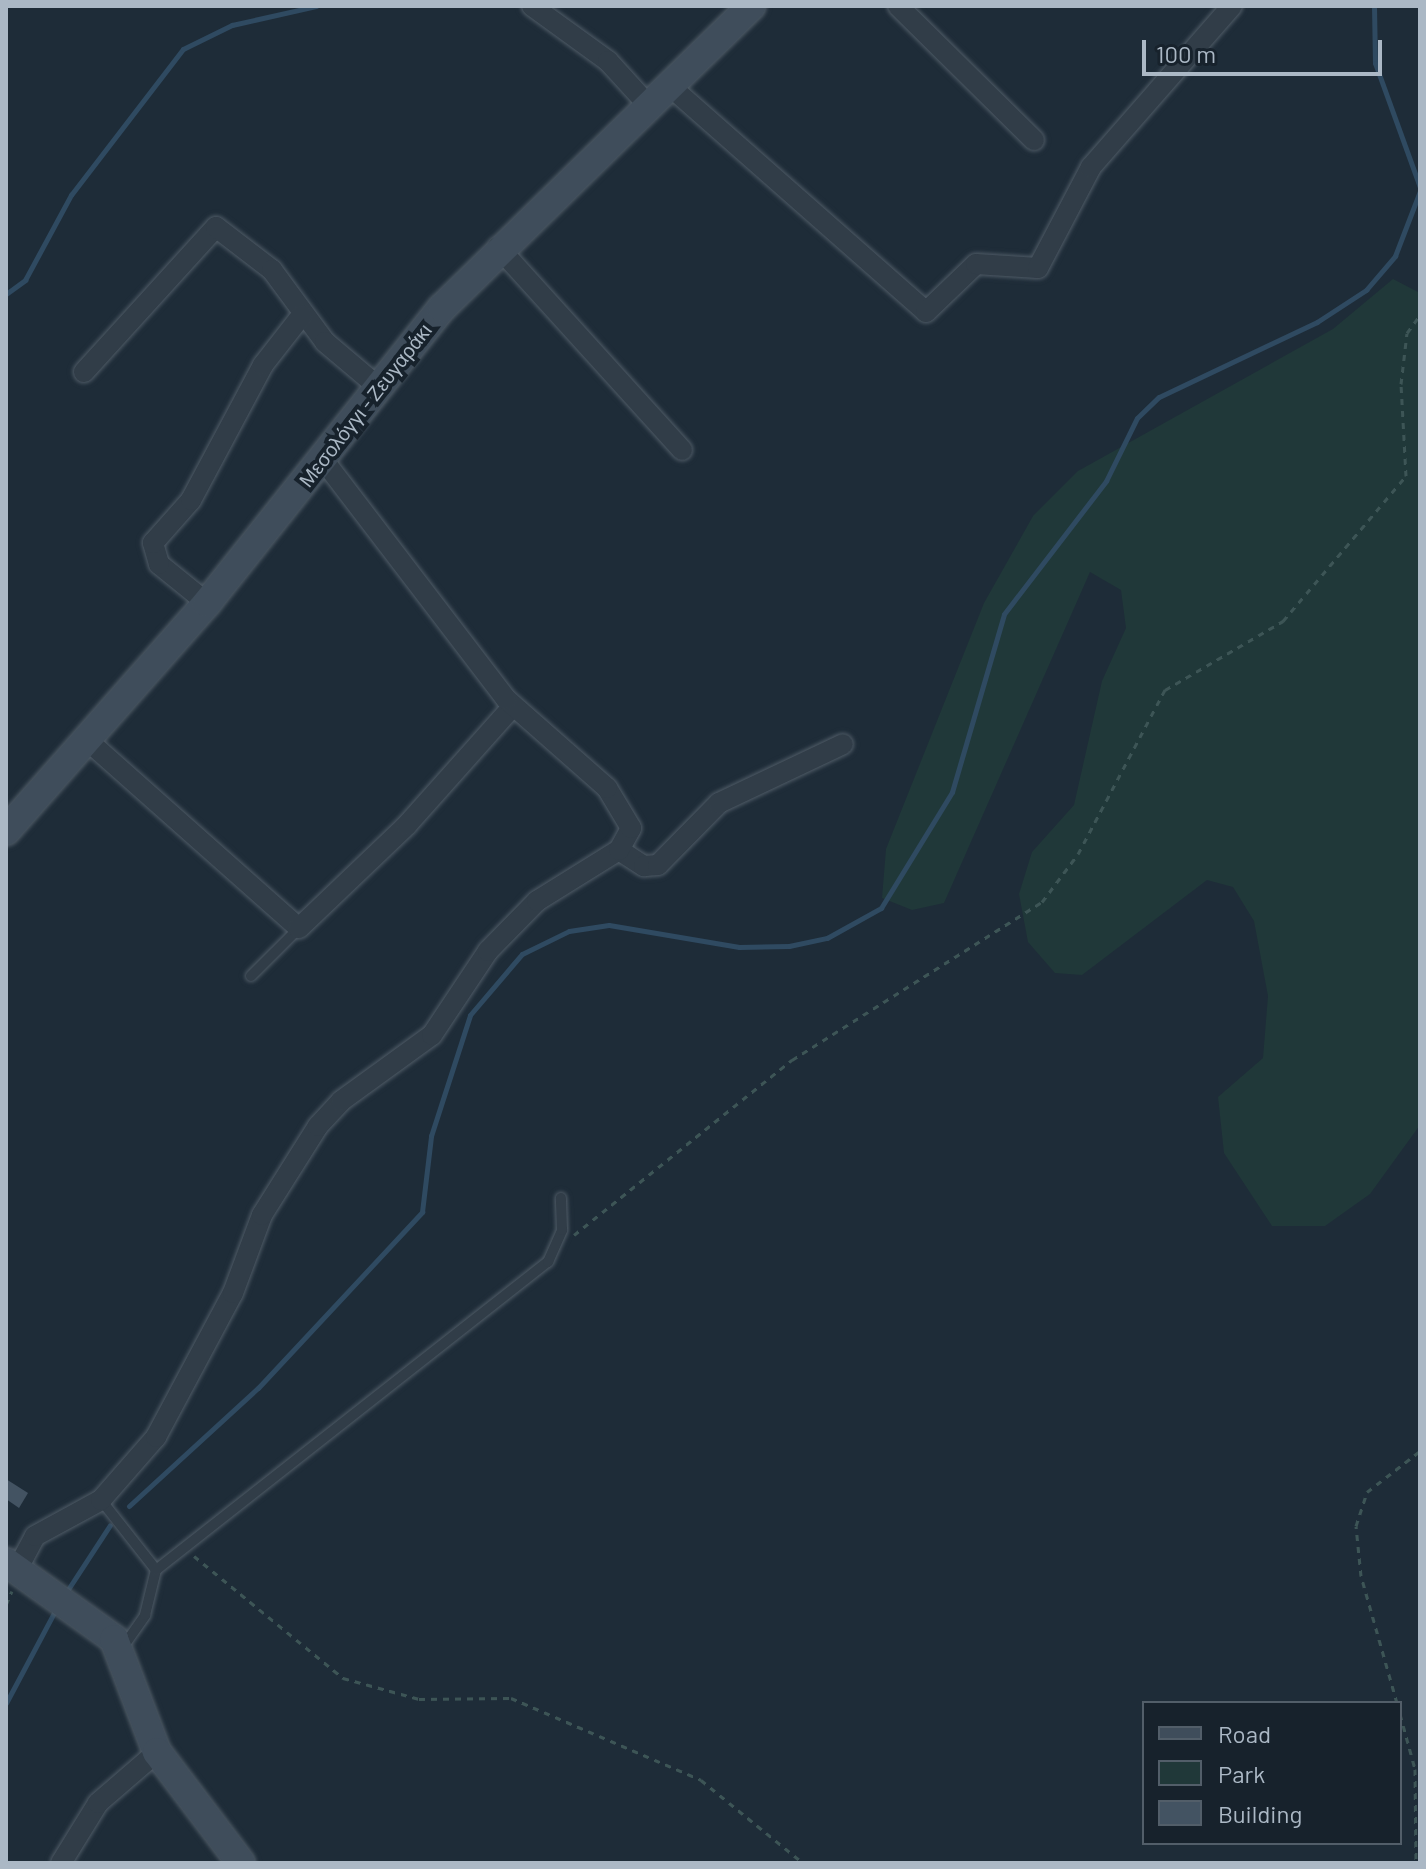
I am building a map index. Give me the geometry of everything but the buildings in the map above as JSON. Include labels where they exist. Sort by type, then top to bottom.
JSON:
[{"type":"main road","name":"Μεσολόγγι - Ζευγαράκι","points":[[6,831],[207,603],[323,460],[377,386],[498,247],[648,105],[671,87],[751,6]]},
{"type":"main road","points":[[16,1567],[97,1621],[121,1649],[157,1752],[241,1863]]},
{"type":"street","points":[[532,6],[608,61],[648,105]]},
{"type":"street","points":[[898,6],[1034,140]]},
{"type":"street","points":[[671,87],[926,312],[976,264],[1038,268],[1091,167],[1232,6]]},
{"type":"street","points":[[84,372],[216,227],[272,270],[302,315],[377,386]]},
{"type":"street","points":[[498,247],[682,450]]},
{"type":"street","points":[[207,603],[159,564],[153,543],[191,500],[263,365],[302,315]]},
{"type":"street","points":[[16,1567],[35,1536],[101,1500],[175,1408],[233,1293],[262,1215],[318,1126],[341,1101],[432,1035],[464,978],[537,901],[619,850],[629,815],[513,706],[323,460]]},
{"type":"street","points":[[87,740],[299,928],[407,825],[513,706]]},
{"type":"street","points":[[619,850],[644,866],[658,865],[719,803],[843,744]]},
{"type":"street","points":[[61,1863],[98,1803],[157,1752]]},
{"type":"lane","points":[[251,976],[299,928]]},
{"type":"lane","points":[[121,1649],[145,1615],[156,1570],[526,1282],[558,1247],[561,1198]]},
{"type":"lane","points":[[101,1500],[156,1570]]},
{"type":"path","points":[[558,1247],[792,1060],[1042,902],[1078,854],[1165,690],[1283,621],[1406,476],[1401,384],[1407,333],[1420,315]]},
{"type":"path","points":[[1396,1701],[1361,1576],[1356,1526],[1367,1492],[1420,1451]]},
{"type":"path","points":[[185,1548],[343,1678],[419,1699],[511,1698],[701,1780],[803,1863]]},
{"type":"path","points":[[1402,1721],[1415,1769],[1416,1863]]},
{"type":"green space","points":[[1393,279],[1420,293],[1420,1125],[1370,1194],[1325,1226],[1272,1226],[1224,1153],[1218,1097],[1263,1058],[1268,996],[1254,921],[1233,887],[1207,880],[1082,975],[1055,973],[1028,942],[1019,894],[1032,852],[1074,805],[1102,681],[1126,628],[1121,590],[1090,572],[944,903],[912,910],[882,898],[886,849],[984,603],[1033,516],[1078,471],[1333,329]]},
{"type":"waterway","points":[[6,294],[25,280],[71,195],[183,49],[232,25],[316,6]]},
{"type":"waterway","points":[[1374,6],[1375,63],[1420,187]]},
{"type":"waterway","points":[[129,1506],[258,1388],[422,1212],[431,1136],[470,1015],[522,954],[569,931],[609,925],[739,947],[789,946],[827,938],[881,908],[952,792],[1004,614],[1106,481],[1137,418],[1159,397],[1317,322],[1366,290],[1395,256],[1420,191]]},
{"type":"waterway","points":[[65,1594],[110,1525]]},
{"type":"waterway","points":[[6,1703],[56,1609]]}]
